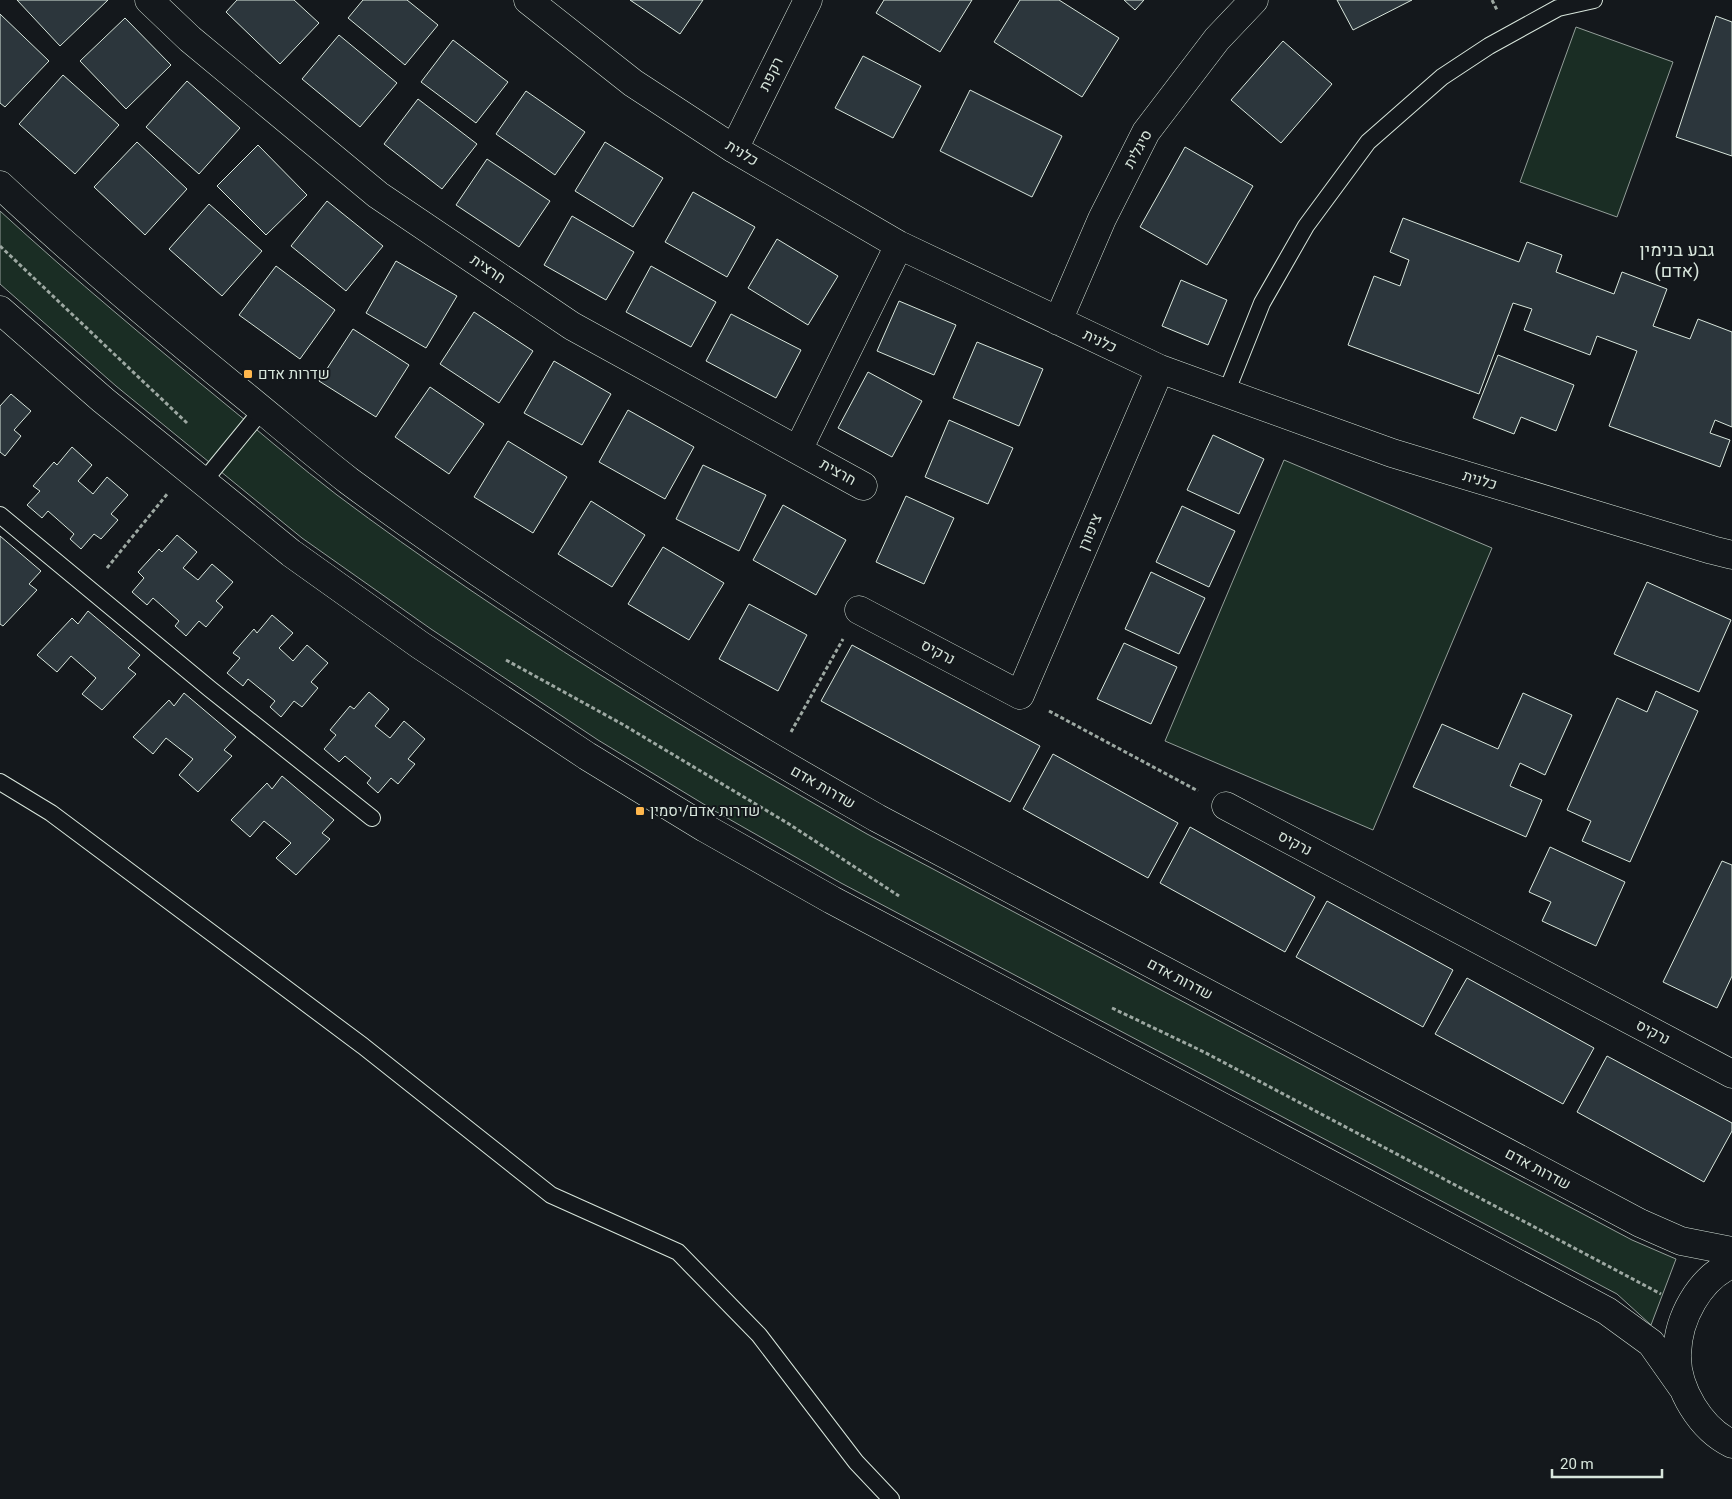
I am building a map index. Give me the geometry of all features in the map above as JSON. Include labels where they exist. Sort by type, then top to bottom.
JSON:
[{"type":"street","name":"חרצית","points":[[149,0],[190,39],[378,196],[572,326],[863,486]]},
{"type":"street","name":"כלנית","points":[[528,0],[633,83],[734,149],[898,245],[1160,369],[1392,453],[1732,555]]},
{"type":"street","name":"רקפת","points":[[734,149],[808,0]]},
{"type":"street","name":"סיגלית","points":[[1058,321],[1102,219],[1146,132],[1217,39],[1254,0]]},
{"type":"street","name":"שדרות אדם","points":[[0,185],[164,330],[348,479],[472,568],[638,678],[885,822],[1640,1223],[1681,1241],[1732,1251]]},
{"type":"street","points":[[798,450],[898,245]]},
{"type":"street","points":[[0,310],[103,400],[299,559],[420,645],[587,756],[705,828],[832,900],[1607,1311],[1651,1343],[1682,1386],[1697,1415],[1720,1438],[1732,1444]]},
{"type":"street","name":"ציפורן","points":[[1020,695],[1160,369]]},
{"type":"street","name":"נרקיס","points":[[858,610],[1020,695]]},
{"type":"street","name":"נרקיס","points":[[1226,806],[1732,1074]]},
{"type":"street","points":[[1682,1386],[1677,1354],[1682,1322],[1696,1294],[1721,1269],[1732,1264]]},
{"type":"lane","points":[[1226,393],[1262,303],[1306,226],[1368,142],[1442,77],[1488,46],[1558,8],[1594,0]]},
{"type":"lane","points":[[195,476],[262,410]]},
{"type":"lane","points":[[0,515],[210,689],[372,818]]},
{"type":"lane","points":[[0,782],[51,813],[362,1046],[551,1196],[678,1252],[759,1335],[856,1462],[891,1499]]},
{"type":"path","points":[[89,590],[195,476]]},
{"type":"path","points":[[776,760],[858,610]]},
{"type":"path","points":[[1020,695],[1226,806]]},
{"type":"green space","points":[[1576,27],[1673,62],[1617,217],[1520,182]]},
{"type":"green space","points":[[0,211],[113,310],[323,484],[465,586],[597,673],[731,755],[867,834],[1632,1240],[1676,1259],[1651,1325],[1617,1294],[841,883],[715,811],[598,740],[431,629],[302,538],[116,386],[0,284]]},
{"type":"green space","points":[[1284,460],[1492,548],[1373,830],[1165,741]]},
{"type":"building","points":[[17,0],[108,0],[60,46]]},
{"type":"building","points":[[237,0],[294,0],[319,23],[280,64],[226,12]]},
{"type":"building","points":[[363,0],[407,0],[438,25],[405,65],[348,18]]},
{"type":"building","points":[[630,0],[703,0],[680,34]]},
{"type":"building","points":[[884,0],[972,0],[940,52],[876,13]]},
{"type":"building","points":[[1020,0],[1059,0],[1119,38],[1082,97],[994,42]]},
{"type":"building","points":[[1124,0],[1144,0],[1135,10]]},
{"type":"building","points":[[1337,0],[1412,0],[1353,30]]},
{"type":"building","points":[[0,14],[49,61],[5,107],[0,103]]},
{"type":"building","points":[[1716,16],[1732,22],[1732,156],[1676,137]]},
{"type":"building","points":[[125,18],[171,65],[126,109],[80,61]]},
{"type":"building","points":[[339,35],[397,83],[360,127],[302,79]]},
{"type":"building","points":[[453,40],[508,82],[476,123],[421,82]]},
{"type":"building","points":[[1283,41],[1332,84],[1281,143],[1231,100]]},
{"type":"building","points":[[863,56],[921,86],[893,138],[835,108]]},
{"type":"building","points":[[63,75],[119,125],[75,174],[19,124]]},
{"type":"building","points":[[187,81],[240,128],[199,174],[146,127]]},
{"type":"building","points":[[970,90],[1062,136],[1032,197],[940,151]]},
{"type":"building","points":[[526,91],[585,132],[555,175],[496,134]]},
{"type":"building","points":[[418,99],[477,144],[442,189],[384,144]]},
{"type":"building","points":[[137,142],[187,189],[145,235],[94,187]]},
{"type":"building","points":[[605,142],[663,178],[633,227],[575,191]]},
{"type":"building","points":[[258,145],[307,195],[266,235],[217,186]]},
{"type":"building","points":[[1185,147],[1253,186],[1207,265],[1140,227]]},
{"type":"building","points":[[487,159],[550,201],[519,247],[456,205]]},
{"type":"building","points":[[693,192],[755,227],[727,277],[665,242]]},
{"type":"building","points":[[327,201],[383,246],[346,291],[291,246]]},
{"type":"building","points":[[209,204],[262,251],[222,296],[169,249]]},
{"type":"building","points":[[572,216],[634,252],[606,300],[544,265]]},
{"type":"building","points":[[1403,218],[1519,262],[1527,242],[1562,255],[1556,272],[1614,294],[1622,272],[1667,289],[1653,326],[1690,339],[1698,319],[1732,332],[1732,427],[1715,420],[1710,433],[1730,440],[1720,467],[1609,426],[1637,351],[1597,336],[1590,355],[1524,330],[1532,309],[1513,303],[1479,394],[1348,345],[1374,276],[1400,286],[1409,260],[1390,252]]},
{"type":"building","points":[[777,239],[838,276],[808,325],[748,288]]},
{"type":"building","points":[[396,261],[457,296],[426,348],[366,313]]},
{"type":"building","points":[[276,266],[335,310],[300,359],[239,315]]},
{"type":"building","points":[[651,266],[716,302],[691,347],[626,312]]},
{"type":"building","points":[[1181,280],[1227,300],[1208,345],[1162,326]]},
{"type":"building","points":[[899,301],[956,325],[934,375],[877,351]]},
{"type":"building","points":[[474,312],[533,351],[499,403],[440,364]]},
{"type":"building","points":[[731,314],[801,350],[776,398],[706,361]]},
{"type":"building","points":[[353,329],[409,365],[376,417],[319,381]]},
{"type":"building","points":[[977,342],[1043,369],[1019,426],[953,398]]},
{"type":"building","points":[[1498,355],[1574,385],[1556,431],[1521,417],[1514,434],[1473,418]]},
{"type":"building","points":[[554,361],[611,394],[582,445],[524,413]]},
{"type":"building","points":[[868,372],[922,401],[892,457],[838,428]]},
{"type":"building","points":[[430,387],[484,424],[449,474],[395,437]]},
{"type":"building","points":[[11,394],[31,411],[14,430],[21,436],[5,456],[0,452],[0,406]]},
{"type":"building","points":[[628,410],[694,447],[665,499],[599,462]]},
{"type":"building","points":[[949,420],[1013,448],[988,504],[925,477]]},
{"type":"building","points":[[1213,435],[1264,459],[1239,514],[1187,490]]},
{"type":"building","points":[[508,441],[567,477],[533,533],[474,497]]},
{"type":"building","points":[[72,447],[92,465],[78,481],[93,494],[107,477],[128,495],[111,514],[118,520],[101,539],[94,534],[81,549],[70,539],[74,534],[48,511],[42,518],[27,505],[40,491],[33,486],[54,462],[57,465]]},
{"type":"building","points":[[703,465],[766,495],[739,551],[676,519]]},
{"type":"building","points":[[906,496],[954,518],[924,584],[876,562]]},
{"type":"building","points":[[591,501],[645,535],[612,587],[558,554]]},
{"type":"building","points":[[783,505],[846,540],[816,595],[753,560]]},
{"type":"building","points":[[1182,506],[1235,531],[1209,587],[1156,562]]},
{"type":"building","points":[[177,535],[197,552],[183,568],[198,580],[212,564],[233,582],[216,601],[223,607],[206,627],[199,621],[186,636],[175,626],[179,621],[153,598],[147,605],[132,592],[144,578],[138,572],[159,549],[162,552]]},
{"type":"building","points":[[0,536],[41,571],[29,584],[37,590],[3,626],[0,624]]},
{"type":"building","points":[[663,547],[724,583],[689,640],[628,604]]},
{"type":"building","points":[[1151,572],[1205,598],[1179,654],[1125,629]]},
{"type":"building","points":[[1647,582],[1731,620],[1699,692],[1614,654]]},
{"type":"building","points":[[749,604],[807,635],[778,691],[719,659]]},
{"type":"building","points":[[88,611],[140,655],[128,668],[136,674],[102,710],[82,694],[96,678],[71,656],[57,672],[37,655],[72,618],[78,624]]},
{"type":"building","points":[[272,615],[293,633],[279,648],[293,661],[307,645],[328,663],[311,682],[318,688],[302,707],[294,701],[281,717],[270,707],[275,701],[248,679],[243,686],[227,673],[240,658],[233,653],[254,629],[257,633]]},
{"type":"building","points":[[1124,643],[1177,667],[1151,724],[1097,699]]},
{"type":"building","points":[[852,645],[1040,746],[1010,802],[821,701]]},
{"type":"building","points":[[1656,691],[1698,711],[1630,862],[1582,841],[1591,821],[1567,810],[1617,698],[1647,712]]},
{"type":"building","points":[[369,692],[389,709],[375,726],[390,738],[404,721],[425,739],[408,759],[415,764],[398,784],[391,778],[378,793],[367,783],[371,778],[345,756],[339,762],[324,749],[336,735],[330,730],[350,706],[354,709]]},
{"type":"building","points":[[184,693],[236,737],[224,750],[232,756],[198,792],[179,775],[193,759],[166,738],[153,754],[133,737],[169,700],[174,706]]},
{"type":"building","points":[[1523,693],[1572,715],[1545,775],[1520,763],[1510,786],[1542,800],[1526,837],[1413,787],[1442,724],[1498,749]]},
{"type":"building","points":[[1053,754],[1178,823],[1148,878],[1023,809]]},
{"type":"building","points":[[282,776],[334,820],[322,833],[330,839],[296,875],[276,858],[291,843],[264,821],[250,837],[231,820],[267,783],[272,789]]},
{"type":"building","points":[[1190,827],[1315,897],[1285,952],[1160,883]]},
{"type":"building","points":[[1550,847],[1625,882],[1596,946],[1542,921],[1551,902],[1529,892]]},
{"type":"building","points":[[1722,861],[1732,865],[1732,976],[1717,1008],[1663,982]]},
{"type":"building","points":[[1327,901],[1453,970],[1423,1027],[1296,957]]},
{"type":"building","points":[[1467,978],[1594,1048],[1563,1104],[1435,1034]]},
{"type":"building","points":[[1607,1056],[1732,1123],[1732,1131],[1704,1182],[1577,1112]]},
{"type":"place","name":"שדרות אדם","points":[[248,374]]},
{"type":"place","name":"שדרות אדם/יסמין","points":[[640,811]]},
{"type":"district","name":"גבע בנימין (אדם)","points":[[1677,259]]}]
